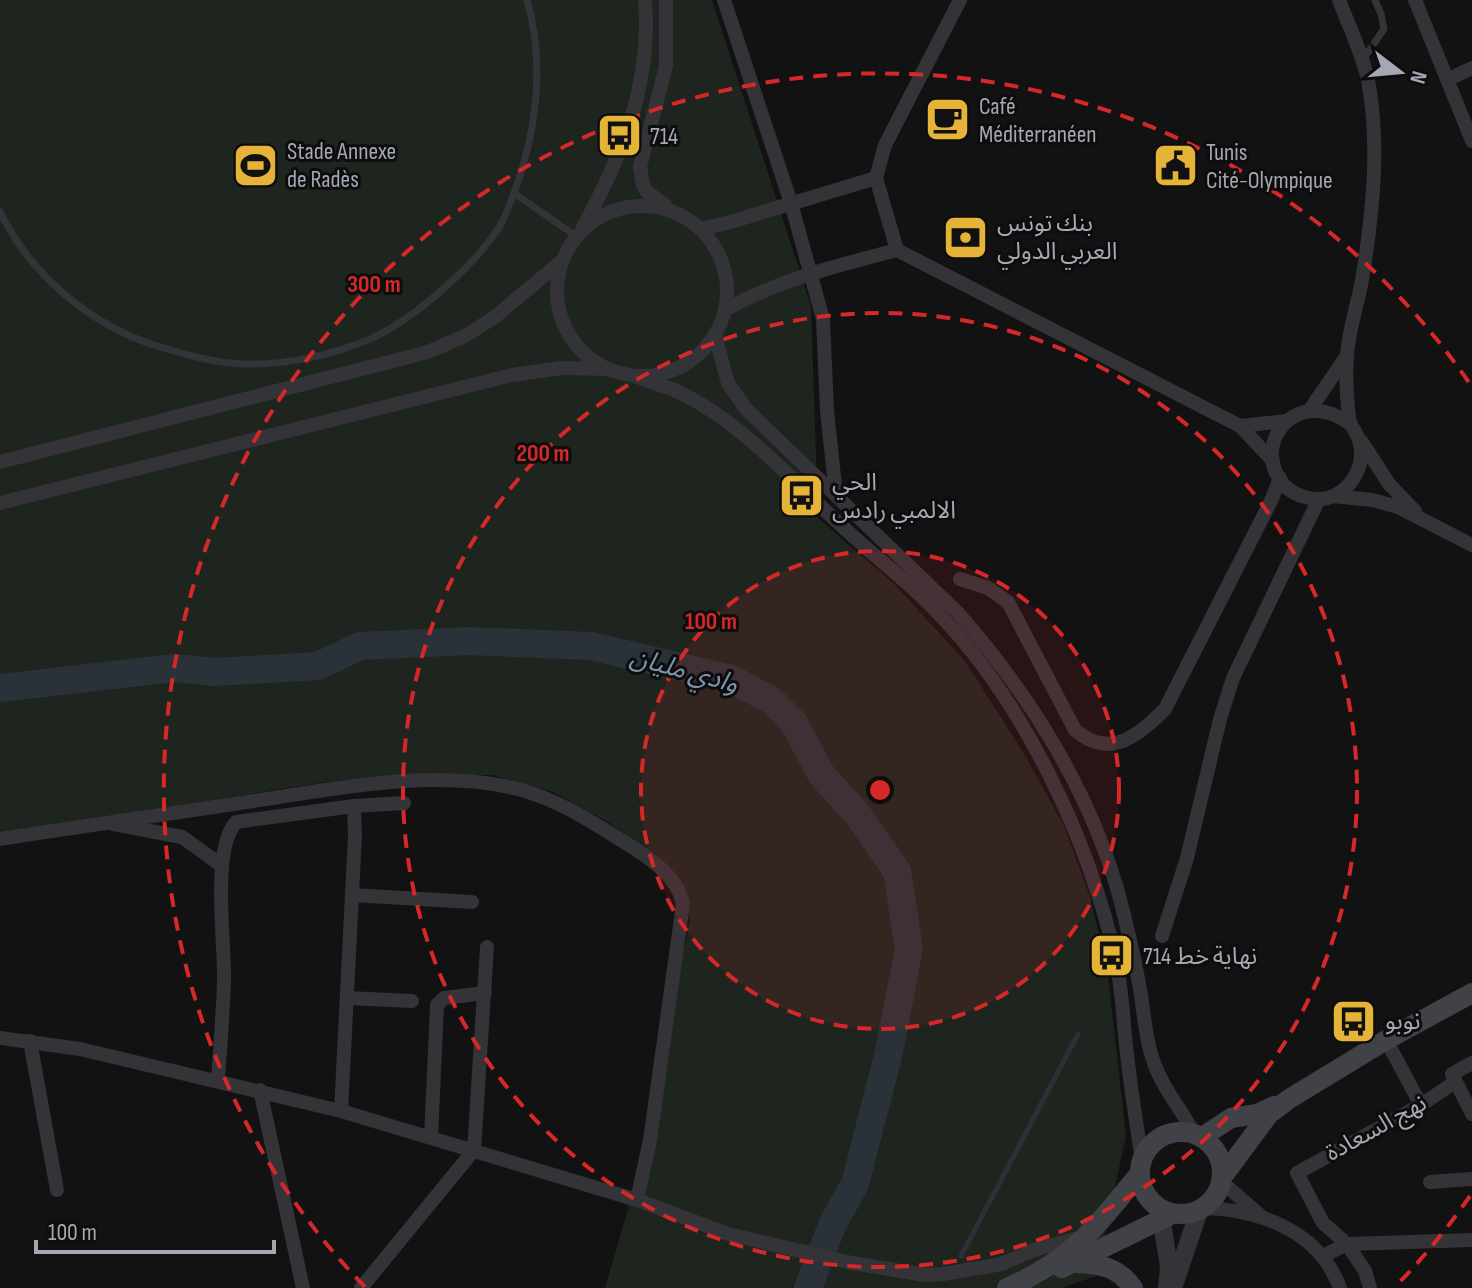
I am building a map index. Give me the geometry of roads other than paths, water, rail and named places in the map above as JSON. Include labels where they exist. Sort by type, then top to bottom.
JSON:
[{"type":"main road","points":[[1032,1277],[1049,1275],[1164,1214],[1186,1215],[1202,1210],[1212,1201],[1222,1179],[1269,1114],[1386,1040],[1472,993]]},
{"type":"main road","points":[[1007,1288],[1032,1277],[1090,1235],[1141,1166],[1148,1148],[1169,1134],[1198,1136],[1231,1118],[1257,1114],[1289,1099]]},
{"type":"main road","points":[[1198,1136],[1218,1154],[1222,1179]]},
{"type":"main road","points":[[1141,1166],[1146,1195],[1164,1214]]},
{"type":"main road","points":[[1072,1263],[1098,1264],[1116,1269],[1133,1288]]},
{"type":"street","points":[[0,462],[428,352],[467,335],[496,316],[563,260],[608,182],[629,129],[640,90],[646,35],[645,0]]},
{"type":"street","points":[[635,376],[666,373],[694,359],[715,335],[725,310],[727,281],[718,252],[701,229],[651,197],[641,176],[640,167],[666,66],[666,0]]},
{"type":"street","points":[[724,0],[791,203],[823,319],[827,411],[836,495]]},
{"type":"street","points":[[897,250],[876,178],[885,145],[960,0]]},
{"type":"street","points":[[1339,0],[1362,61],[1372,113],[1375,156],[1373,214],[1347,356],[1349,423]]},
{"type":"street","points":[[1415,0],[1472,141]]},
{"type":"street","points":[[1449,79],[1472,68]]},
{"type":"street","points":[[701,229],[876,178]]},
{"type":"street","points":[[578,236],[599,217],[624,208],[651,206],[676,213]]},
{"type":"street","points":[[725,310],[749,296],[812,273],[897,250],[1240,426],[1273,461]]},
{"type":"street","points":[[563,260],[558,285],[564,323],[585,354],[606,369]]},
{"type":"street","points":[[715,335],[728,383],[745,408],[957,612],[1019,689],[1051,740],[1091,818],[1116,886],[1135,961],[1151,1057],[1161,1081],[1198,1136]]},
{"type":"street","points":[[1309,411],[1347,356]]},
{"type":"street","points":[[0,503],[512,375],[561,368],[606,369],[677,391],[695,401],[753,441],[940,615],[1010,708],[1056,789],[1098,893],[1117,963],[1141,1166]]},
{"type":"street","points":[[1240,426],[1286,421],[1301,412],[1318,409],[1335,413],[1349,423],[1389,484],[1427,522]]},
{"type":"street","points":[[1286,421],[1276,436],[1272,453],[1284,485],[1299,495],[1383,502],[1472,545]]},
{"type":"street","points":[[1162,936],[1187,858],[1220,719],[1233,678],[1326,498],[1348,487],[1358,472],[1362,455],[1359,438]]},
{"type":"street","points":[[960,579],[988,588],[1008,602],[1075,730],[1088,741],[1118,743],[1139,734],[1165,709],[1280,478]]},
{"type":"street","points":[[0,839],[328,790],[401,783],[464,782],[520,790],[550,799],[636,850],[676,886],[683,904],[650,1140],[637,1200]]},
{"type":"street","points":[[218,1081],[224,979],[221,865],[227,836],[236,822],[354,806],[404,803]]},
{"type":"street","points":[[341,1111],[354,806]]},
{"type":"street","points":[[108,823],[182,837],[221,865]]},
{"type":"street","points":[[352,895],[472,902]]},
{"type":"street","points":[[361,1288],[474,1150],[487,947]]},
{"type":"street","points":[[431,1138],[437,1005],[444,998],[485,993]]},
{"type":"street","points":[[347,998],[412,1001]]},
{"type":"street","points":[[0,1038],[80,1049],[260,1090],[341,1111],[637,1200],[728,1234],[907,1273],[943,1274],[1002,1264],[1034,1250],[1090,1235]]},
{"type":"street","points":[[1386,1040],[1421,1105]]},
{"type":"street","points":[[30,1041],[57,1190]]},
{"type":"street","name":"نهج السعادة","points":[[1347,1244],[1323,1223],[1297,1173],[1421,1105],[1472,1063]]},
{"type":"street","points":[[1454,1078],[1472,1114]]},
{"type":"street","points":[[260,1090],[303,1288]]},
{"type":"street","points":[[1222,1179],[1262,1217]]},
{"type":"street","points":[[1430,1182],[1472,1179]]},
{"type":"street","points":[[1173,1288],[1202,1210],[1221,1209],[1262,1217],[1294,1230],[1309,1240],[1323,1256],[1340,1288]]},
{"type":"street","points":[[1164,1214],[1169,1267],[1167,1288]]},
{"type":"street","points":[[1323,1256],[1347,1244],[1472,1240]]},
{"type":"street","points":[[1347,1244],[1365,1271],[1370,1288]]},
{"type":"lane","points":[[0,212],[36,265],[62,294],[107,326],[147,343],[182,354],[244,364],[292,361],[371,339],[415,311],[455,278],[499,228],[528,151],[538,72],[527,0]]},
{"type":"lane","points":[[1362,61],[1384,29],[1375,0]]},
{"type":"lane","points":[[514,193],[578,236]]},
{"type":"waterway","name":"وادي مليان","points":[[0,688],[174,668],[215,672],[318,666],[360,646],[468,641],[591,646],[731,679],[771,700],[794,723],[821,774],[858,815],[897,871],[909,949],[888,1056],[855,1184],[833,1223],[808,1288]]},
{"type":"waterway","points":[[961,1256],[1078,1034]]},
{"type":"place","name":"Café Méditerranéen","points":[[948,120]]},
{"type":"place","name":"714","points":[[619,136]]},
{"type":"place","name":"Stade Annexe de Radès","points":[[256,165]]},
{"type":"place","name":"Tunis Cité-Olympique","points":[[1175,166]]},
{"type":"place","name":"بنك تونس العربي الدولي","points":[[966,237]]},
{"type":"place","name":"الحي الالمبي رادس","points":[[801,496]]},
{"type":"place","name":"نهاية خط 714","points":[[1112,956]]},
{"type":"place","name":"نوبو","points":[[1354,1021]]}]
